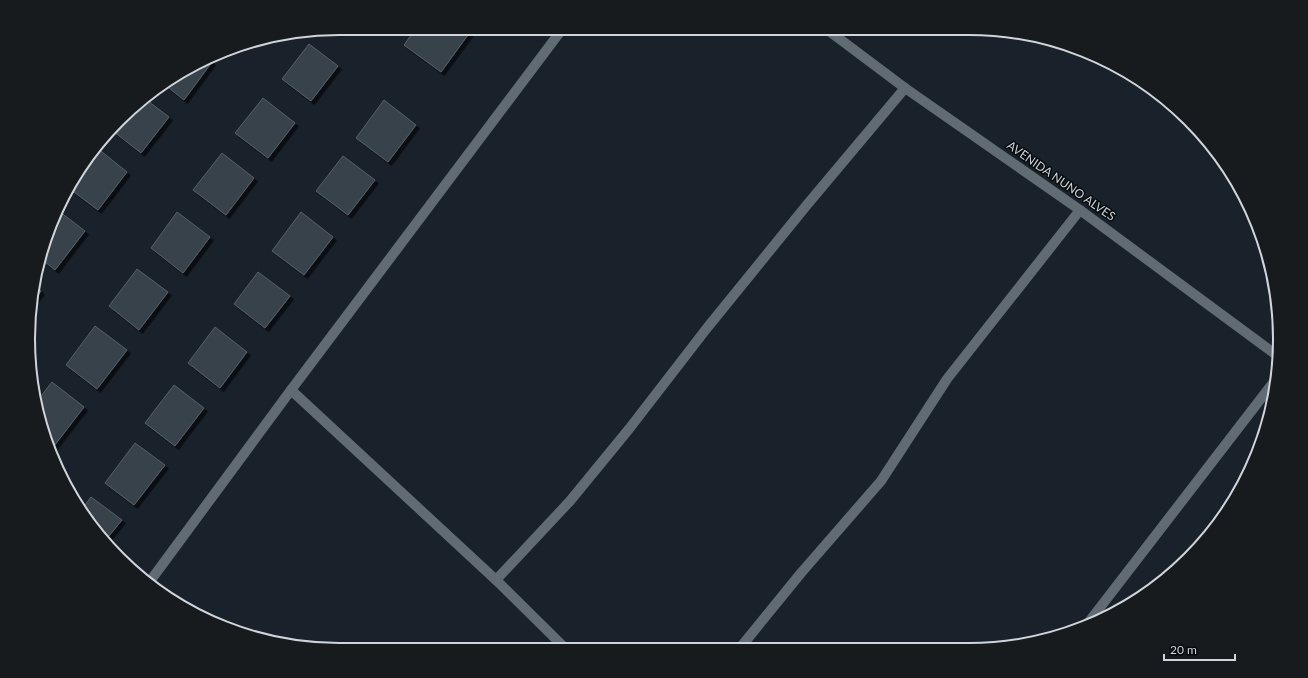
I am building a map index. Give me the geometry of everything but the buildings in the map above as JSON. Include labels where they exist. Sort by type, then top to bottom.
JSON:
[{"type":"street","points":[[152,578],[557,35]]},
{"type":"street","name":"AVENIDA NUNO ALVES","points":[[834,35],[905,88],[1080,210],[1272,352]]},
{"type":"street","points":[[496,580],[574,495],[629,429],[707,328],[806,206],[905,88]]},
{"type":"street","points":[[744,643],[801,573],[881,481],[947,379],[1080,210]]},
{"type":"street","points":[[1093,616],[1268,389]]},
{"type":"street","points":[[291,390],[496,580],[560,643]]}]
